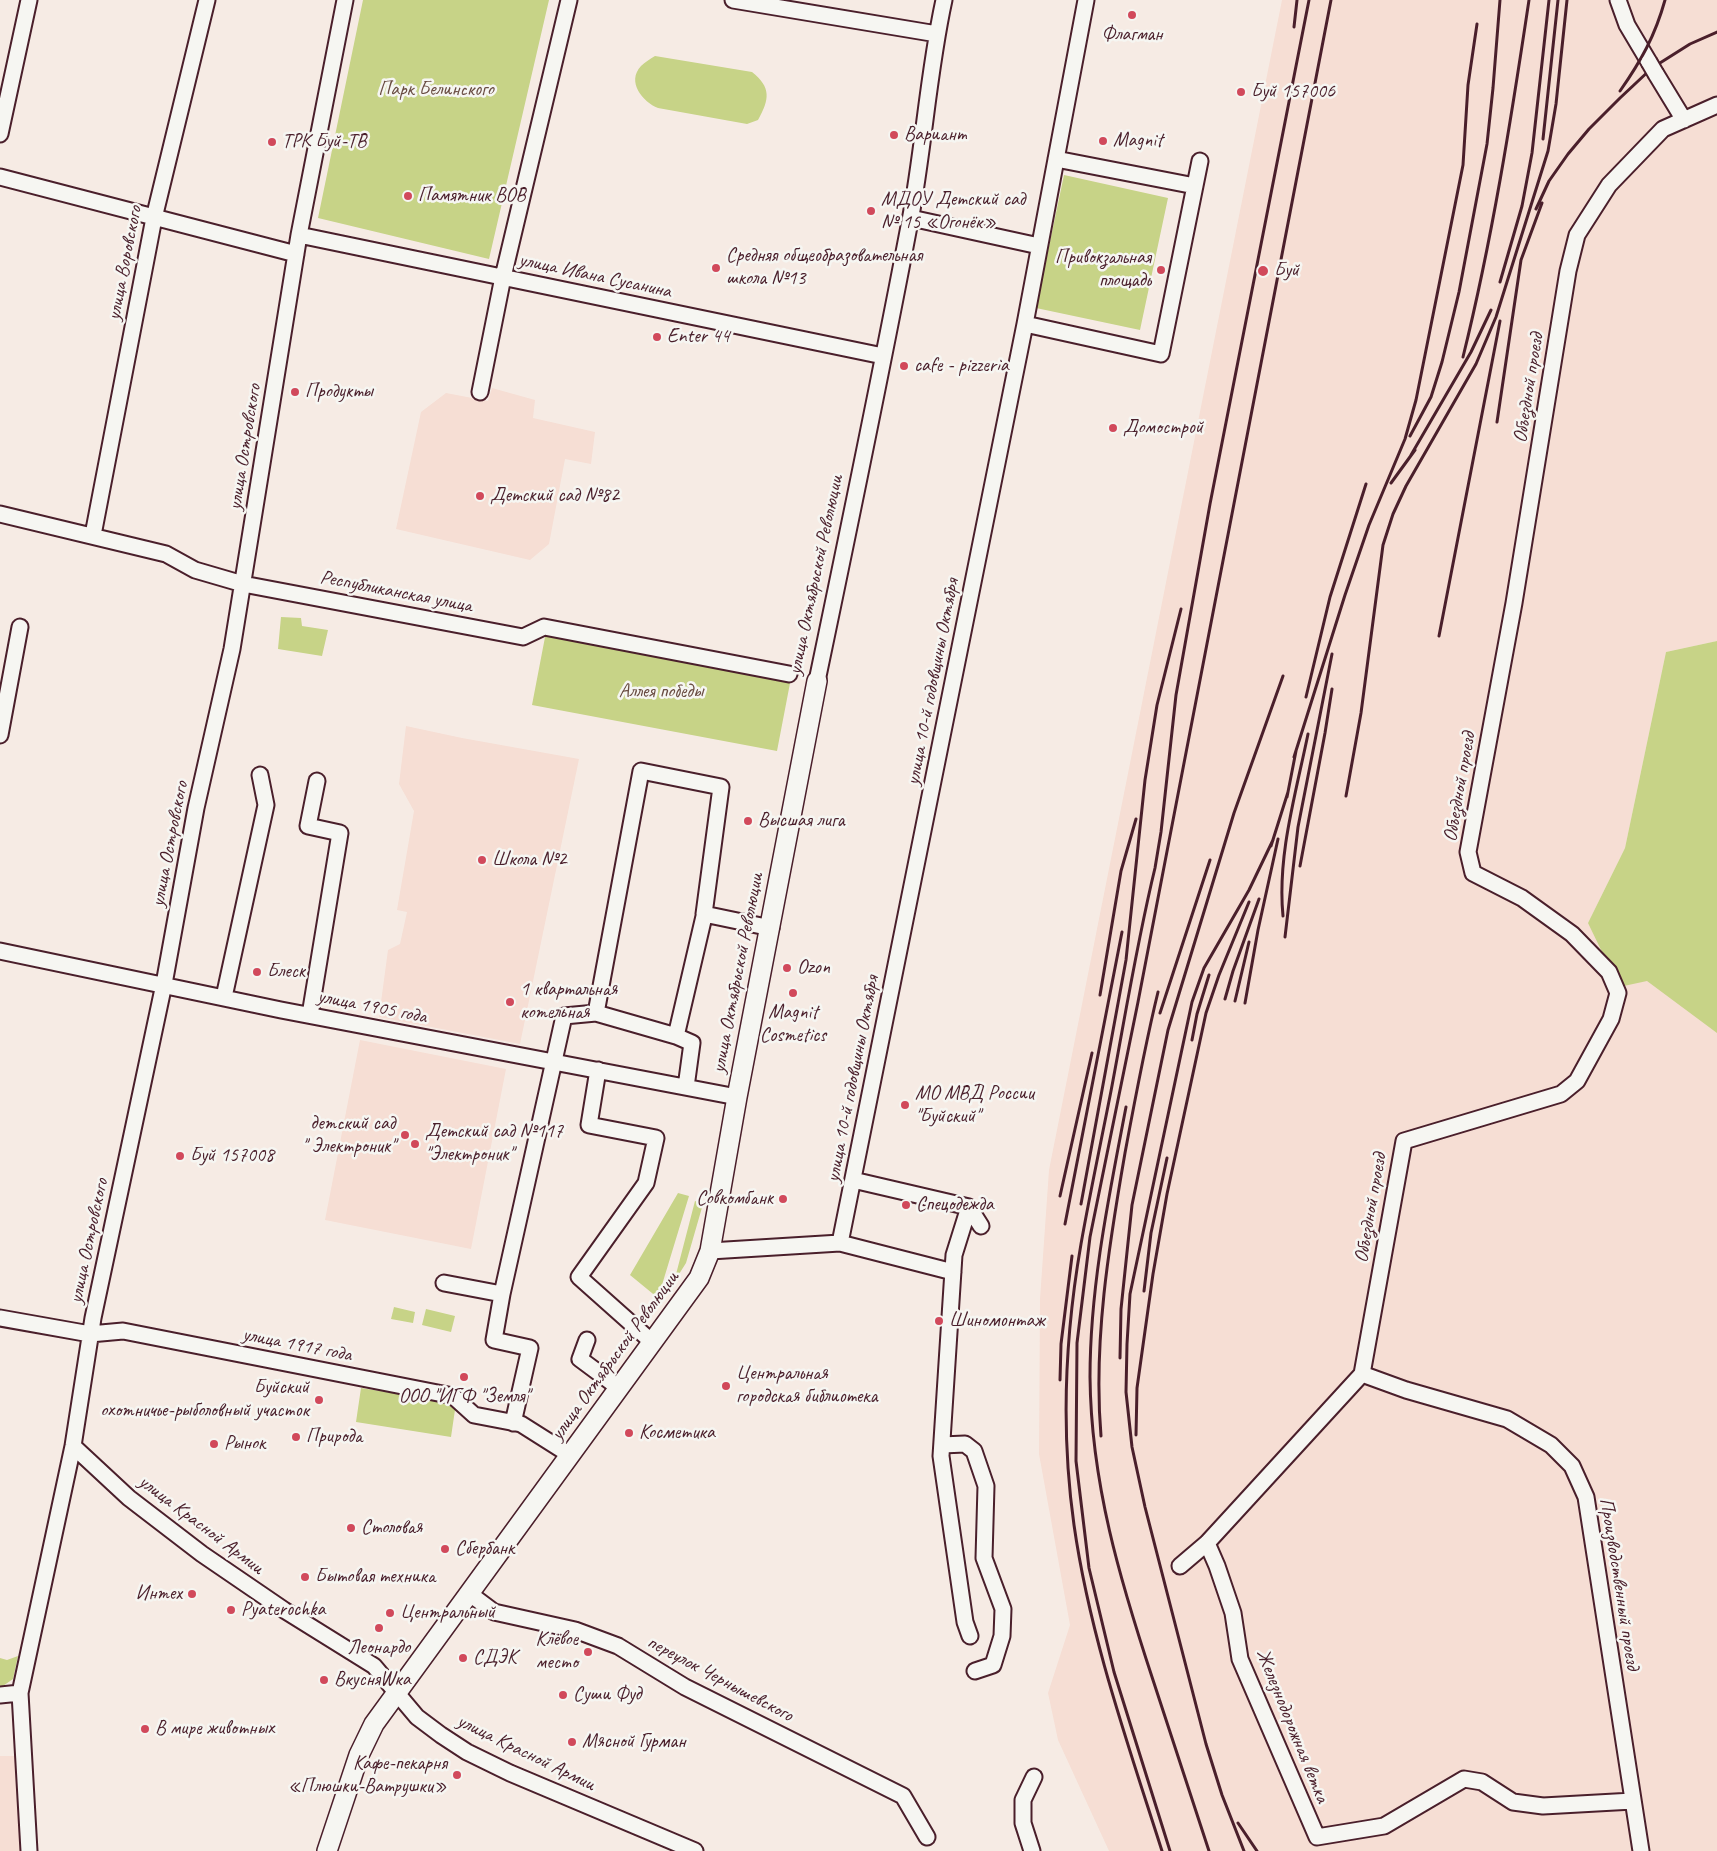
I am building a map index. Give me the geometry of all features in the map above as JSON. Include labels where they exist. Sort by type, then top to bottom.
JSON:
[{"type":"main road","name":"улица Октябрьской Революции","points":[[327,1851],[359,1755],[374,1724],[699,1278],[710,1251],[737,1097],[771,928],[817,680]]},
{"type":"street","points":[[0,134],[29,0]]},
{"type":"street","name":"улица Воровского","points":[[93,536],[154,218],[207,0]]},
{"type":"street","name":"улица Островского","points":[[29,1851],[20,1693],[73,1446],[90,1334],[164,984],[196,808],[232,649],[296,254],[345,0]]},
{"type":"street","points":[[480,392],[503,277],[569,0]]},
{"type":"street","points":[[733,0],[937,34]]},
{"type":"street","name":"улица Октябрьской Революции","points":[[817,680],[911,218],[937,34],[944,0]]},
{"type":"street","name":"улица 10-й годовщины Октября","points":[[840,1243],[1025,324],[1086,0]]},
{"type":"street","points":[[1618,0],[1627,25],[1684,120]]},
{"type":"street","name":"Объездной проезд","points":[[1362,1374],[1404,1141],[1561,1094],[1577,1081],[1611,1020],[1618,993],[1609,972],[1572,934],[1522,898],[1474,873],[1468,852],[1514,602],[1568,271],[1578,235],[1609,185],[1663,129],[1717,105]]},
{"type":"street","points":[[1056,158],[1195,186]]},
{"type":"street","points":[[1025,324],[1161,354],[1200,161]]},
{"type":"street","points":[[0,177],[296,254]]},
{"type":"street","points":[[911,218],[1039,246]]},
{"type":"street","name":"улица Ивана Сусанина","points":[[300,235],[883,356]]},
{"type":"street","name":"Республиканская улица","points":[[0,514],[166,554],[195,570],[243,584],[523,637],[544,627],[789,674]]},
{"type":"street","points":[[0,735],[20,627]]},
{"type":"street","points":[[596,1013],[641,771],[720,787],[705,912],[676,1036]]},
{"type":"street","points":[[224,997],[266,805],[260,775]]},
{"type":"street","points":[[310,1015],[340,833],[308,826],[317,781]]},
{"type":"street","points":[[705,912],[704,914],[771,928]]},
{"type":"street","name":"улица 1905 года","points":[[0,951],[310,1015],[737,1097]]},
{"type":"street","points":[[513,1423],[530,1348],[494,1340],[502,1294],[564,1016],[596,1013],[676,1036],[692,1043],[686,1087]]},
{"type":"street","points":[[598,1070],[589,1124],[656,1138],[646,1183],[579,1277],[652,1342]]},
{"type":"street","points":[[853,1180],[969,1207],[981,1226]]},
{"type":"street","points":[[969,1207],[954,1255],[952,1272],[941,1456],[963,1612],[970,1636]]},
{"type":"street","points":[[710,1251],[840,1243],[952,1272]]},
{"type":"street","points":[[444,1282],[502,1294]]},
{"type":"street","name":"улица 1917 года","points":[[0,1318],[90,1334],[123,1331],[453,1396],[474,1415],[521,1424],[570,1455]]},
{"type":"street","points":[[587,1340],[580,1359],[619,1388]]},
{"type":"street","points":[[1180,1566],[1207,1544],[1362,1374]]},
{"type":"street","name":"Производственный проезд","points":[[1362,1374],[1406,1390],[1507,1419],[1551,1444],[1572,1466],[1586,1497],[1641,1851]]},
{"type":"street","points":[[942,1445],[965,1444],[974,1451],[986,1486],[984,1558],[1003,1609],[1002,1636],[993,1665],[975,1671]]},
{"type":"street","name":"улица Красной Армии","points":[[73,1446],[129,1498],[202,1554],[284,1610],[374,1666],[417,1717],[467,1752],[510,1773],[695,1851]]},
{"type":"street","name":"Железнодорожная ветка","points":[[1207,1544],[1217,1566],[1232,1614],[1240,1659],[1317,1837],[1384,1826],[1464,1779],[1482,1782],[1513,1802],[1543,1806],[1633,1801]]},
{"type":"street","name":"переулок Чернышевского","points":[[470,1594],[494,1612],[575,1630],[618,1646],[685,1687],[903,1796],[927,1837]]},
{"type":"street","points":[[0,1695],[20,1693]]},
{"type":"street","points":[[1032,1851],[1023,1823],[1023,1800],[1034,1777]]},
{"type":"shaded area","points":[[1282,0],[1717,0],[1717,641],[1666,652],[1625,848],[1588,923],[1669,946],[1717,983],[1717,1851],[1109,1851],[1058,1740],[1048,1693],[1070,1625],[1039,1454],[1040,1299],[1049,1170]]},
{"type":"shaded area","name":"Детский сад №82","points":[[492,388],[535,400],[533,418],[595,432],[591,464],[565,459],[549,544],[530,560],[396,529],[421,412],[446,393],[488,401]]},
{"type":"shaded area","name":"Школа №2","points":[[406,726],[579,759],[520,1044],[379,1017],[388,950],[400,944],[407,912],[397,910],[414,811],[399,784]]},
{"type":"shaded area","name":"Детский сад №117 \"Электроник\"","points":[[360,1040],[506,1069],[471,1249],[325,1220]]},
{"type":"shaded area","points":[[0,1756],[17,1756],[21,1851],[0,1851]]},
{"type":"green space","name":"Парк Белинского","points":[[363,0],[549,0],[489,259],[318,218]]},
{"type":"green space","points":[[655,56],[752,72],[763,83],[767,94],[765,106],[758,120],[747,124],[658,108],[652,105],[638,91],[635,78],[641,66]]},
{"type":"green space","points":[[1064,175],[1168,198],[1140,330],[1036,308]]},
{"type":"green space","points":[[281,617],[301,618],[302,626],[328,630],[322,656],[278,649]]},
{"type":"green space","name":"Аллея победы","points":[[546,632],[791,678],[777,751],[532,705]]},
{"type":"green space","points":[[1717,641],[1717,1033],[1647,981],[1619,987],[1588,923],[1625,848],[1666,652]]},
{"type":"green space","points":[[678,1193],[689,1196],[658,1298],[630,1275]]},
{"type":"green space","points":[[695,1201],[703,1204],[686,1263],[674,1282]]},
{"type":"green space","points":[[394,1307],[415,1312],[413,1323],[391,1319]]},
{"type":"green space","points":[[426,1309],[455,1316],[451,1332],[422,1325]]},
{"type":"green space","points":[[361,1388],[456,1403],[451,1437],[356,1422]]},
{"type":"green space","points":[[18,1656],[13,1679],[0,1688],[0,1658],[7,1660]]},
{"type":"railway","points":[[1294,27],[1297,0]]},
{"type":"railway","points":[[1162,1851],[1111,1690],[1081,1567],[1074,1525],[1067,1455],[1068,1349],[1081,1244],[1155,868],[1161,832],[1176,695],[1210,504],[1309,0]]},
{"type":"railway","points":[[1170,1851],[1114,1672],[1089,1568],[1076,1461],[1077,1343],[1090,1237],[1138,1002],[1331,0]]},
{"type":"railway","points":[[1410,436],[1431,397],[1442,362],[1459,292],[1487,144],[1500,0]]},
{"type":"railway","points":[[1463,357],[1492,224],[1529,0]]},
{"type":"railway","points":[[1500,282],[1522,206],[1532,153],[1549,0]]},
{"type":"railway","points":[[1543,139],[1558,0]]},
{"type":"railway","points":[[1346,796],[1361,713],[1383,545],[1393,514],[1406,486],[1476,364],[1496,317],[1548,151],[1556,104],[1567,0]]},
{"type":"railway","points":[[1620,91],[1647,48],[1665,0]]},
{"type":"railway","points":[[1294,757],[1345,595],[1369,525],[1405,439],[1416,400],[1463,165],[1468,85],[1477,24]]},
{"type":"railway","points":[[1536,209],[1549,181],[1568,154],[1589,129],[1620,98],[1652,68],[1690,44],[1717,32]]},
{"type":"railway","points":[[1497,422],[1521,260],[1542,203]]},
{"type":"railway","points":[[1411,455],[1471,352],[1491,310]]},
{"type":"railway","points":[[1439,636],[1500,321]]},
{"type":"railway","points":[[1391,483],[1415,450]]},
{"type":"railway","points":[[1306,697],[1330,597],[1366,484]]},
{"type":"railway","points":[[1081,1204],[1126,960],[1145,780],[1157,705],[1181,609]]},
{"type":"railway","points":[[1285,937],[1298,827],[1332,654]]},
{"type":"railway","points":[[1120,1358],[1121,1309],[1132,1205],[1168,1030],[1234,813],[1283,676]]},
{"type":"railway","points":[[1300,866],[1332,689]]},
{"type":"railway","points":[[1283,916],[1282,893],[1285,848],[1308,734]]},
{"type":"railway","points":[[1287,797],[1296,751]]},
{"type":"railway","points":[[1271,846],[1288,792]]},
{"type":"railway","points":[[1100,995],[1121,871],[1136,819]]},
{"type":"railway","points":[[1245,1003],[1258,930],[1278,839]]},
{"type":"railway","points":[[1244,1851],[1222,1795],[1206,1744],[1145,1507],[1132,1447],[1126,1392],[1127,1344],[1130,1294],[1192,1002],[1204,968],[1249,890],[1273,840]]},
{"type":"railway","points":[[1160,1013],[1210,860]]},
{"type":"railway","points":[[1225,999],[1259,899]]},
{"type":"railway","points":[[1136,1435],[1137,1388],[1153,1274],[1167,1194],[1206,1013],[1219,975],[1249,902]]},
{"type":"railway","points":[[1065,1224],[1122,932]]},
{"type":"railway","points":[[1235,1001],[1249,942]]},
{"type":"railway","points":[[1192,1040],[1197,1014],[1209,975]]},
{"type":"railway","points":[[1101,1436],[1099,1365],[1108,1258],[1144,1052],[1158,992]]},
{"type":"railway","points":[[1060,1196],[1092,1053]]},
{"type":"railway","points":[[1126,1107],[1102,1241],[1093,1309],[1090,1377],[1096,1455],[1110,1531],[1129,1605],[1209,1851]]},
{"type":"railway","points":[[1144,1291],[1151,1233],[1167,1158]]},
{"type":"railway","points":[[1060,1380],[1061,1344],[1072,1256]]},
{"type":"railway","points":[[1238,1823],[1257,1851]]},
{"type":"place","name":"Флагман","points":[[1132,15]]},
{"type":"place","name":"Буй 157006","points":[[1241,92]]},
{"type":"place","name":"Вариант","points":[[894,135]]},
{"type":"place","name":"Magnit","points":[[1103,141]]},
{"type":"place","name":"ТРК Буй-ТВ","points":[[272,142]]},
{"type":"place","name":"Памятник ВОВ","points":[[408,196]]},
{"type":"place","name":"МДОУ Детский сад № 15 «Огонёк»","points":[[871,211]]},
{"type":"place","name":"Средняя общеобразовательная школа №13","points":[[716,268]]},
{"type":"place","name":"Привокзальная площадь","points":[[1161,270]]},
{"type":"place","name":"Буй","points":[[1263,271]]},
{"type":"place","name":"Enter 44","points":[[657,337]]},
{"type":"place","name":"cafe - pizzeria","points":[[904,366]]},
{"type":"place","name":"Продукты","points":[[295,392]]},
{"type":"place","name":"Домострой","points":[[1113,428]]},
{"type":"place","name":"Детский сад №82","points":[[480,496]]},
{"type":"place","name":"Высшая лига","points":[[748,821]]},
{"type":"place","name":"Школа №2","points":[[482,860]]},
{"type":"place","name":"Ozon","points":[[787,968]]},
{"type":"place","name":"Блеск","points":[[257,972]]},
{"type":"place","name":"Magnit Cosmetics","points":[[793,993]]},
{"type":"place","name":"1 квартальная котельная","points":[[510,1002]]},
{"type":"place","name":"МО МВД России \"Буйский\"","points":[[905,1105]]},
{"type":"place","name":"детский сад '' Электроник\"","points":[[405,1135]]},
{"type":"place","name":"Детский сад №117 \"Электроник\"","points":[[415,1144]]},
{"type":"place","name":"Буй 157008","points":[[180,1156]]},
{"type":"place","name":"Совкомбанк","points":[[783,1199]]},
{"type":"place","name":"Спецодежда","points":[[906,1205]]},
{"type":"place","name":"Шиномонтаж","points":[[939,1321]]},
{"type":"place","name":"ООО \"ИГФ \"Земля\"","points":[[464,1377]]},
{"type":"place","name":"Центральная городская библиотека","points":[[726,1386]]},
{"type":"place","name":"Буйский охотничье-рыболовный участок","points":[[319,1400]]},
{"type":"place","name":"Косметика","points":[[629,1433]]},
{"type":"place","name":"Природа","points":[[296,1437]]},
{"type":"place","name":"Рынок","points":[[214,1444]]},
{"type":"place","name":"Столовая","points":[[351,1528]]},
{"type":"place","name":"Сбербанк","points":[[445,1549]]},
{"type":"place","name":"Бытовая техника","points":[[305,1577]]},
{"type":"place","name":"Интех","points":[[192,1594]]},
{"type":"place","name":"Pyaterochka","points":[[231,1610]]},
{"type":"place","name":"Центральный","points":[[390,1613]]},
{"type":"place","name":"Леонардо","points":[[379,1628]]},
{"type":"place","name":"Клёвое место","points":[[588,1652]]},
{"type":"place","name":"СДЭК","points":[[463,1658]]},
{"type":"place","name":"ВкусняWка","points":[[324,1680]]},
{"type":"place","name":"Суши Фуд","points":[[563,1695]]},
{"type":"place","name":"В мире животных","points":[[145,1729]]},
{"type":"place","name":"Мясной Гурман","points":[[572,1742]]},
{"type":"place","name":"Кафе-пекарня «Плюшки-Ватрушки»","points":[[457,1775]]}]
